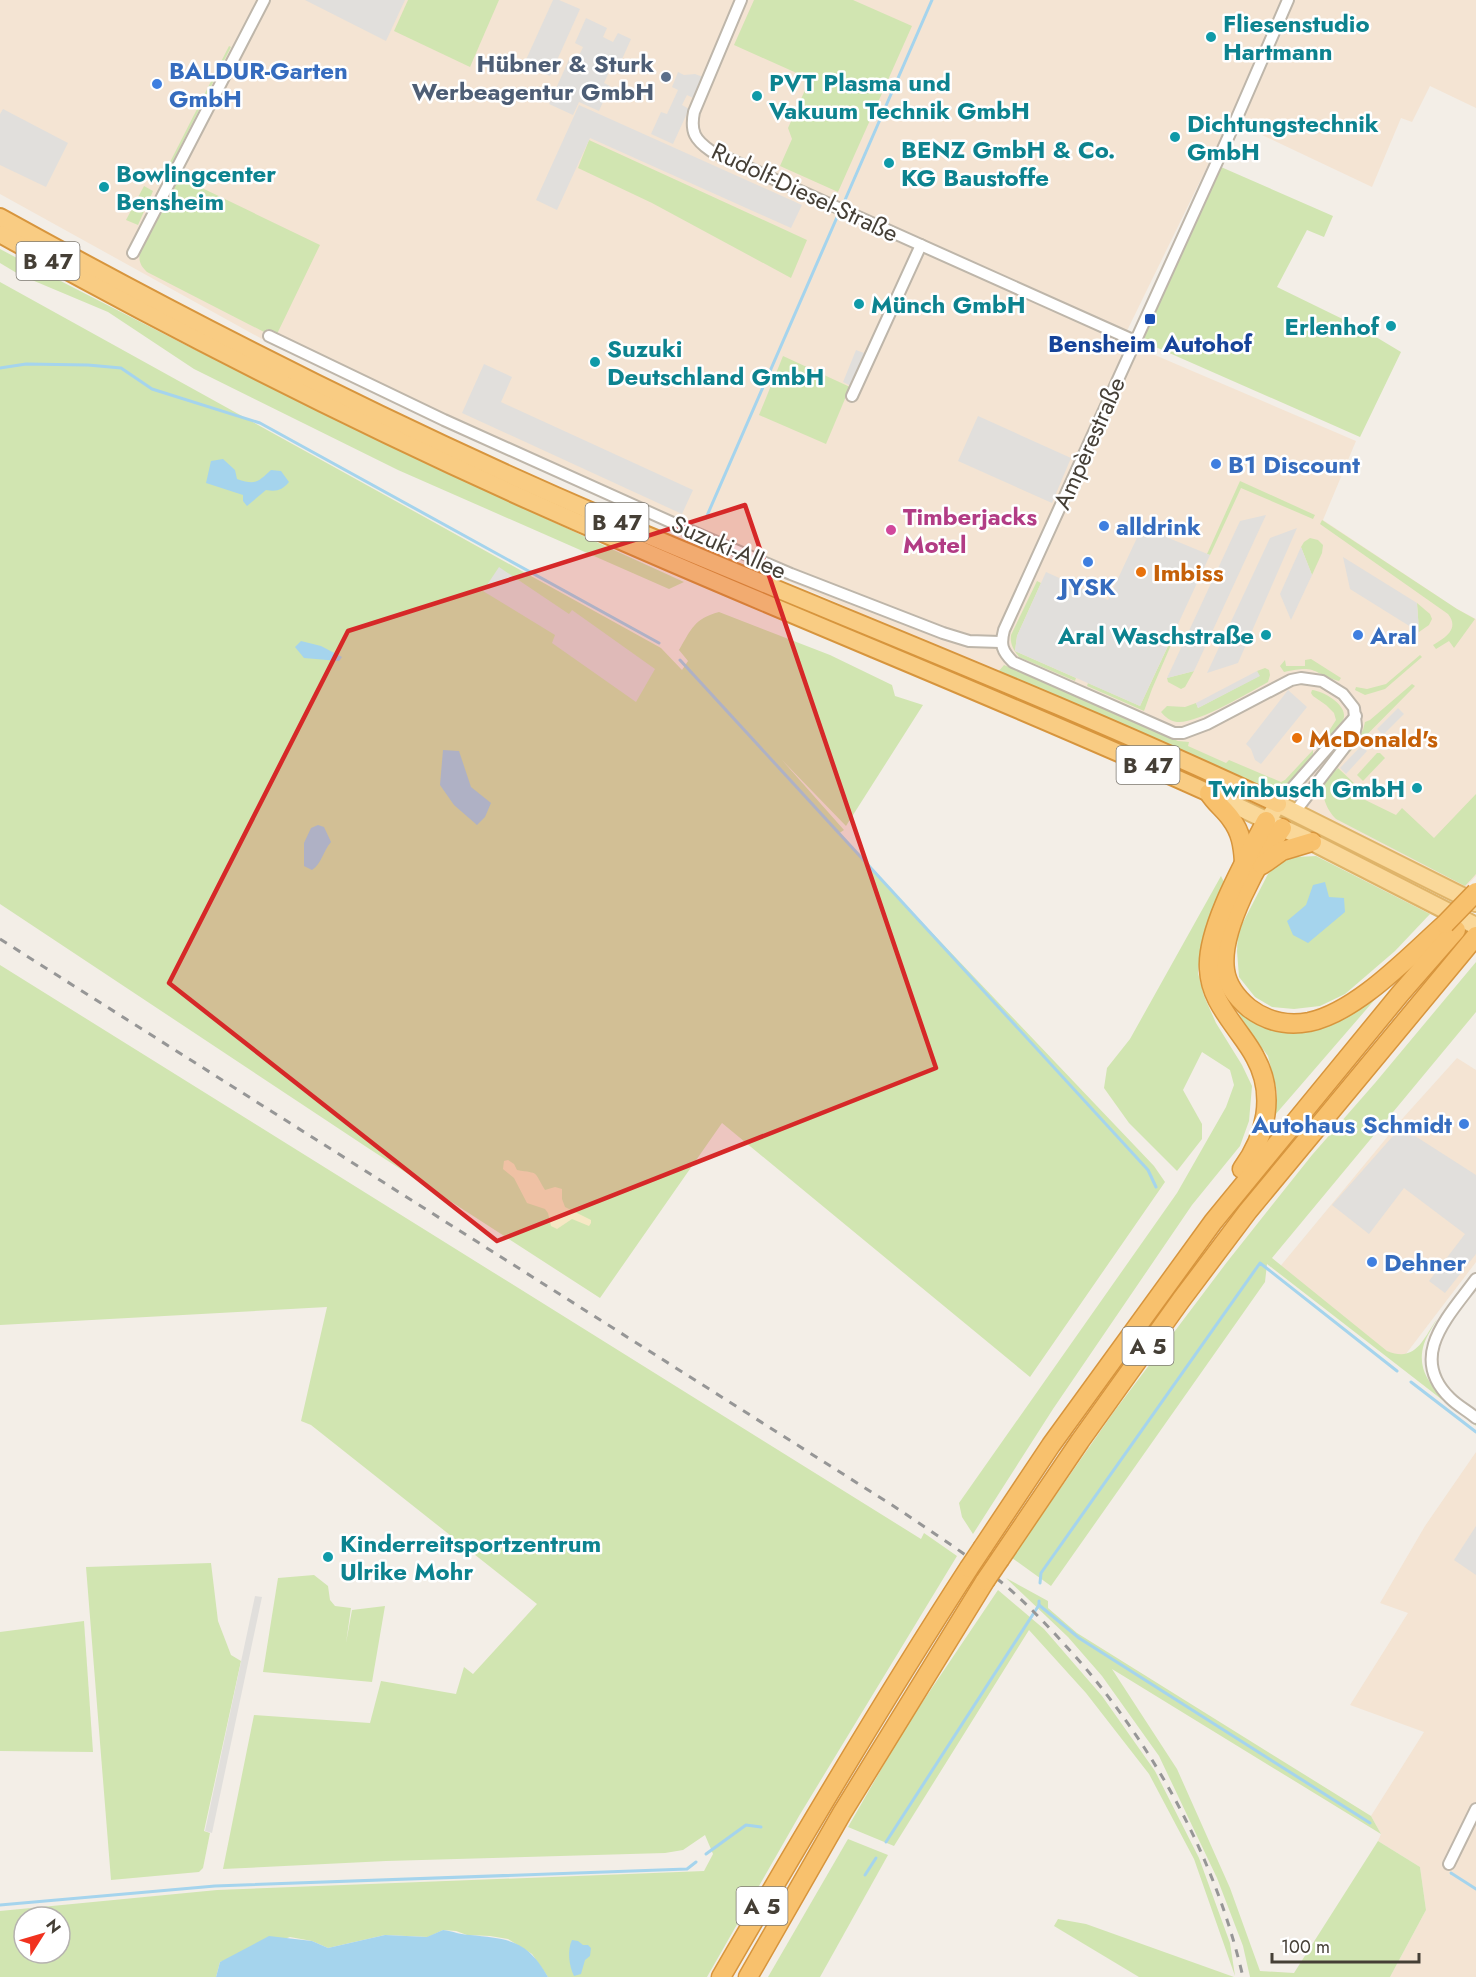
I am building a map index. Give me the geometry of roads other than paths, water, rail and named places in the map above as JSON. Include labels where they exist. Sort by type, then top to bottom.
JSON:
[{"type":"highway","name":"B 47","points":[[0,217],[228,339],[419,432],[625,526],[1166,752],[1278,804]]},
{"type":"highway","name":"B 47","points":[[0,234],[97,288],[366,425],[508,491],[630,545],[1088,738],[1209,793]]},
{"type":"highway","points":[[1209,793],[1238,829],[1250,866],[1229,929],[1225,972],[1232,989],[1241,1002],[1256,1014],[1272,1021],[1309,1022],[1329,1015],[1354,1001],[1450,927],[1476,892]]},
{"type":"highway","points":[[1213,1222],[1226,1191],[1253,1154],[1264,1125],[1267,1094],[1261,1069],[1255,1057],[1216,999],[1209,967],[1210,943],[1274,824]]},
{"type":"highway","points":[[1250,866],[1282,851],[1312,842]]},
{"type":"highway","name":"A 5","points":[[721,1977],[898,1678],[983,1546],[1052,1445],[1213,1222],[1370,1030],[1450,927],[1476,908]]},
{"type":"highway","name":"A 5","points":[[748,1977],[836,1822],[985,1581],[1080,1441],[1181,1299],[1248,1211],[1475,934]]},
{"type":"main road","name":"B 47","points":[[1209,793],[1312,842],[1475,934]]},
{"type":"main road","name":"B 47","points":[[1278,804],[1476,903]]},
{"type":"main road","points":[[1274,824],[1278,804]]},
{"type":"main road","points":[[1274,824],[1294,813]]},
{"type":"street","points":[[133,253],[264,0]]},
{"type":"street","name":"Rudolf-Diesel-Straße","points":[[741,0],[694,112],[692,125],[694,135],[700,144],[711,151],[1135,341]]},
{"type":"street","name":"Ampèrestraße","points":[[1000,642],[1288,0]]},
{"type":"street","name":"Rudolf-Diesel-Straße","points":[[852,396],[921,245]]},
{"type":"street","name":"Suzuki-Allee","points":[[270,336],[444,420],[791,574],[943,633],[969,640],[1000,642]]},
{"type":"street","points":[[1000,642],[1003,652],[1013,662],[1174,733],[1183,734],[1199,728],[1281,685],[1301,678],[1322,681],[1343,694],[1352,704],[1356,726],[1351,741],[1294,813]]},
{"type":"street","points":[[1278,804],[1356,716]]},
{"type":"street","points":[[1476,1279],[1445,1321],[1435,1340],[1431,1357],[1434,1376],[1442,1388],[1451,1399],[1476,1418]]},
{"type":"street","points":[[1449,1864],[1476,1809]]},
{"type":"water","points":[[223,459],[235,470],[237,479],[256,482],[271,470],[281,471],[289,482],[279,490],[266,490],[247,506],[243,501],[243,495],[206,483],[211,461]]},
{"type":"water","points":[[301,641],[321,646],[342,657],[339,661],[304,658],[295,647]]},
{"type":"water","points":[[443,750],[459,751],[471,787],[491,803],[485,817],[477,825],[454,805],[440,785]]},
{"type":"water","points":[[318,825],[324,827],[331,842],[312,870],[304,866],[304,843],[311,828]]},
{"type":"water","points":[[1325,882],[1329,897],[1344,898],[1345,912],[1308,943],[1293,935],[1287,921],[1306,905],[1313,885]]},
{"type":"water","points":[[443,1930],[507,1940],[516,1944],[533,1955],[548,1977],[216,1977],[220,1962],[269,1936],[312,1941],[328,1948],[385,1935],[427,1937]]},
{"type":"water","points":[[572,1940],[591,1948],[590,1956],[585,1960],[581,1974],[574,1976],[569,1958]]},
{"type":"waterway","points":[[845,200],[932,0]]},
{"type":"waterway","points":[[706,518],[838,215]]},
{"type":"waterway","points":[[0,368],[26,364],[121,368],[152,389],[260,423],[659,643]]},
{"type":"waterway","points":[[680,660],[1148,1170],[1156,1187]]},
{"type":"waterway","points":[[1040,1583],[1041,1573],[1260,1263],[1397,1371]]},
{"type":"waterway","points":[[1411,1382],[1476,1432]]},
{"type":"waterway","points":[[1039,1601],[1039,1605],[1079,1638],[1370,1823]]},
{"type":"waterway","points":[[886,1842],[1039,1605]]},
{"type":"waterway","points":[[706,1854],[746,1825],[761,1827]]},
{"type":"waterway","points":[[865,1875],[876,1858]]},
{"type":"waterway","points":[[0,1905],[215,1886],[687,1869],[696,1862]]},
{"type":"waterway","points":[[1451,1873],[1476,1889]]},
{"type":"railway","points":[[0,939],[895,1507],[1006,1586],[1036,1614],[1082,1664],[1110,1699],[1160,1772],[1181,1811],[1217,1892],[1243,1977]]},
{"type":"place","name":"Fliesenstudio Hartmann","points":[[1211,37]]},
{"type":"place","name":"Hübner & Sturk Werbeagentur GmbH","points":[[666,77]]},
{"type":"place","name":"BALDUR-Garten GmbH","points":[[157,84]]},
{"type":"place","name":"PVT Plasma und Vakuum Technik GmbH","points":[[757,96]]},
{"type":"place","name":"Dichtungstechnik GmbH","points":[[1175,137]]},
{"type":"place","name":"BENZ GmbH & Co. KG Baustoffe","points":[[889,163]]},
{"type":"place","name":"Bowlingcenter Bensheim","points":[[104,187]]},
{"type":"place","name":"Münch GmbH","points":[[859,304]]},
{"type":"place","name":"Bensheim Autohof","points":[[1150,319]]},
{"type":"place","name":"Erlenhof","points":[[1391,326]]},
{"type":"place","name":"Suzuki Deutschland GmbH","points":[[595,362]]},
{"type":"place","name":"B1 Discount","points":[[1216,464]]},
{"type":"place","name":"alldrink","points":[[1104,526]]},
{"type":"place","name":"Timberjacks Motel","points":[[891,530]]},
{"type":"place","name":"JYSK","points":[[1088,562]]},
{"type":"place","name":"Imbiss","points":[[1141,572]]},
{"type":"place","name":"Aral Waschstraße","points":[[1266,635]]},
{"type":"place","name":"Aral","points":[[1358,635]]},
{"type":"place","name":"McDonald's","points":[[1297,738]]},
{"type":"place","name":"Twinbusch GmbH","points":[[1417,788]]},
{"type":"place","name":"Autohaus Schmidt","points":[[1464,1124]]},
{"type":"place","name":"Dehner","points":[[1372,1262]]},
{"type":"place","name":"Kinderreitsportzentrum Ulrike Mohr","points":[[328,1557]]}]
